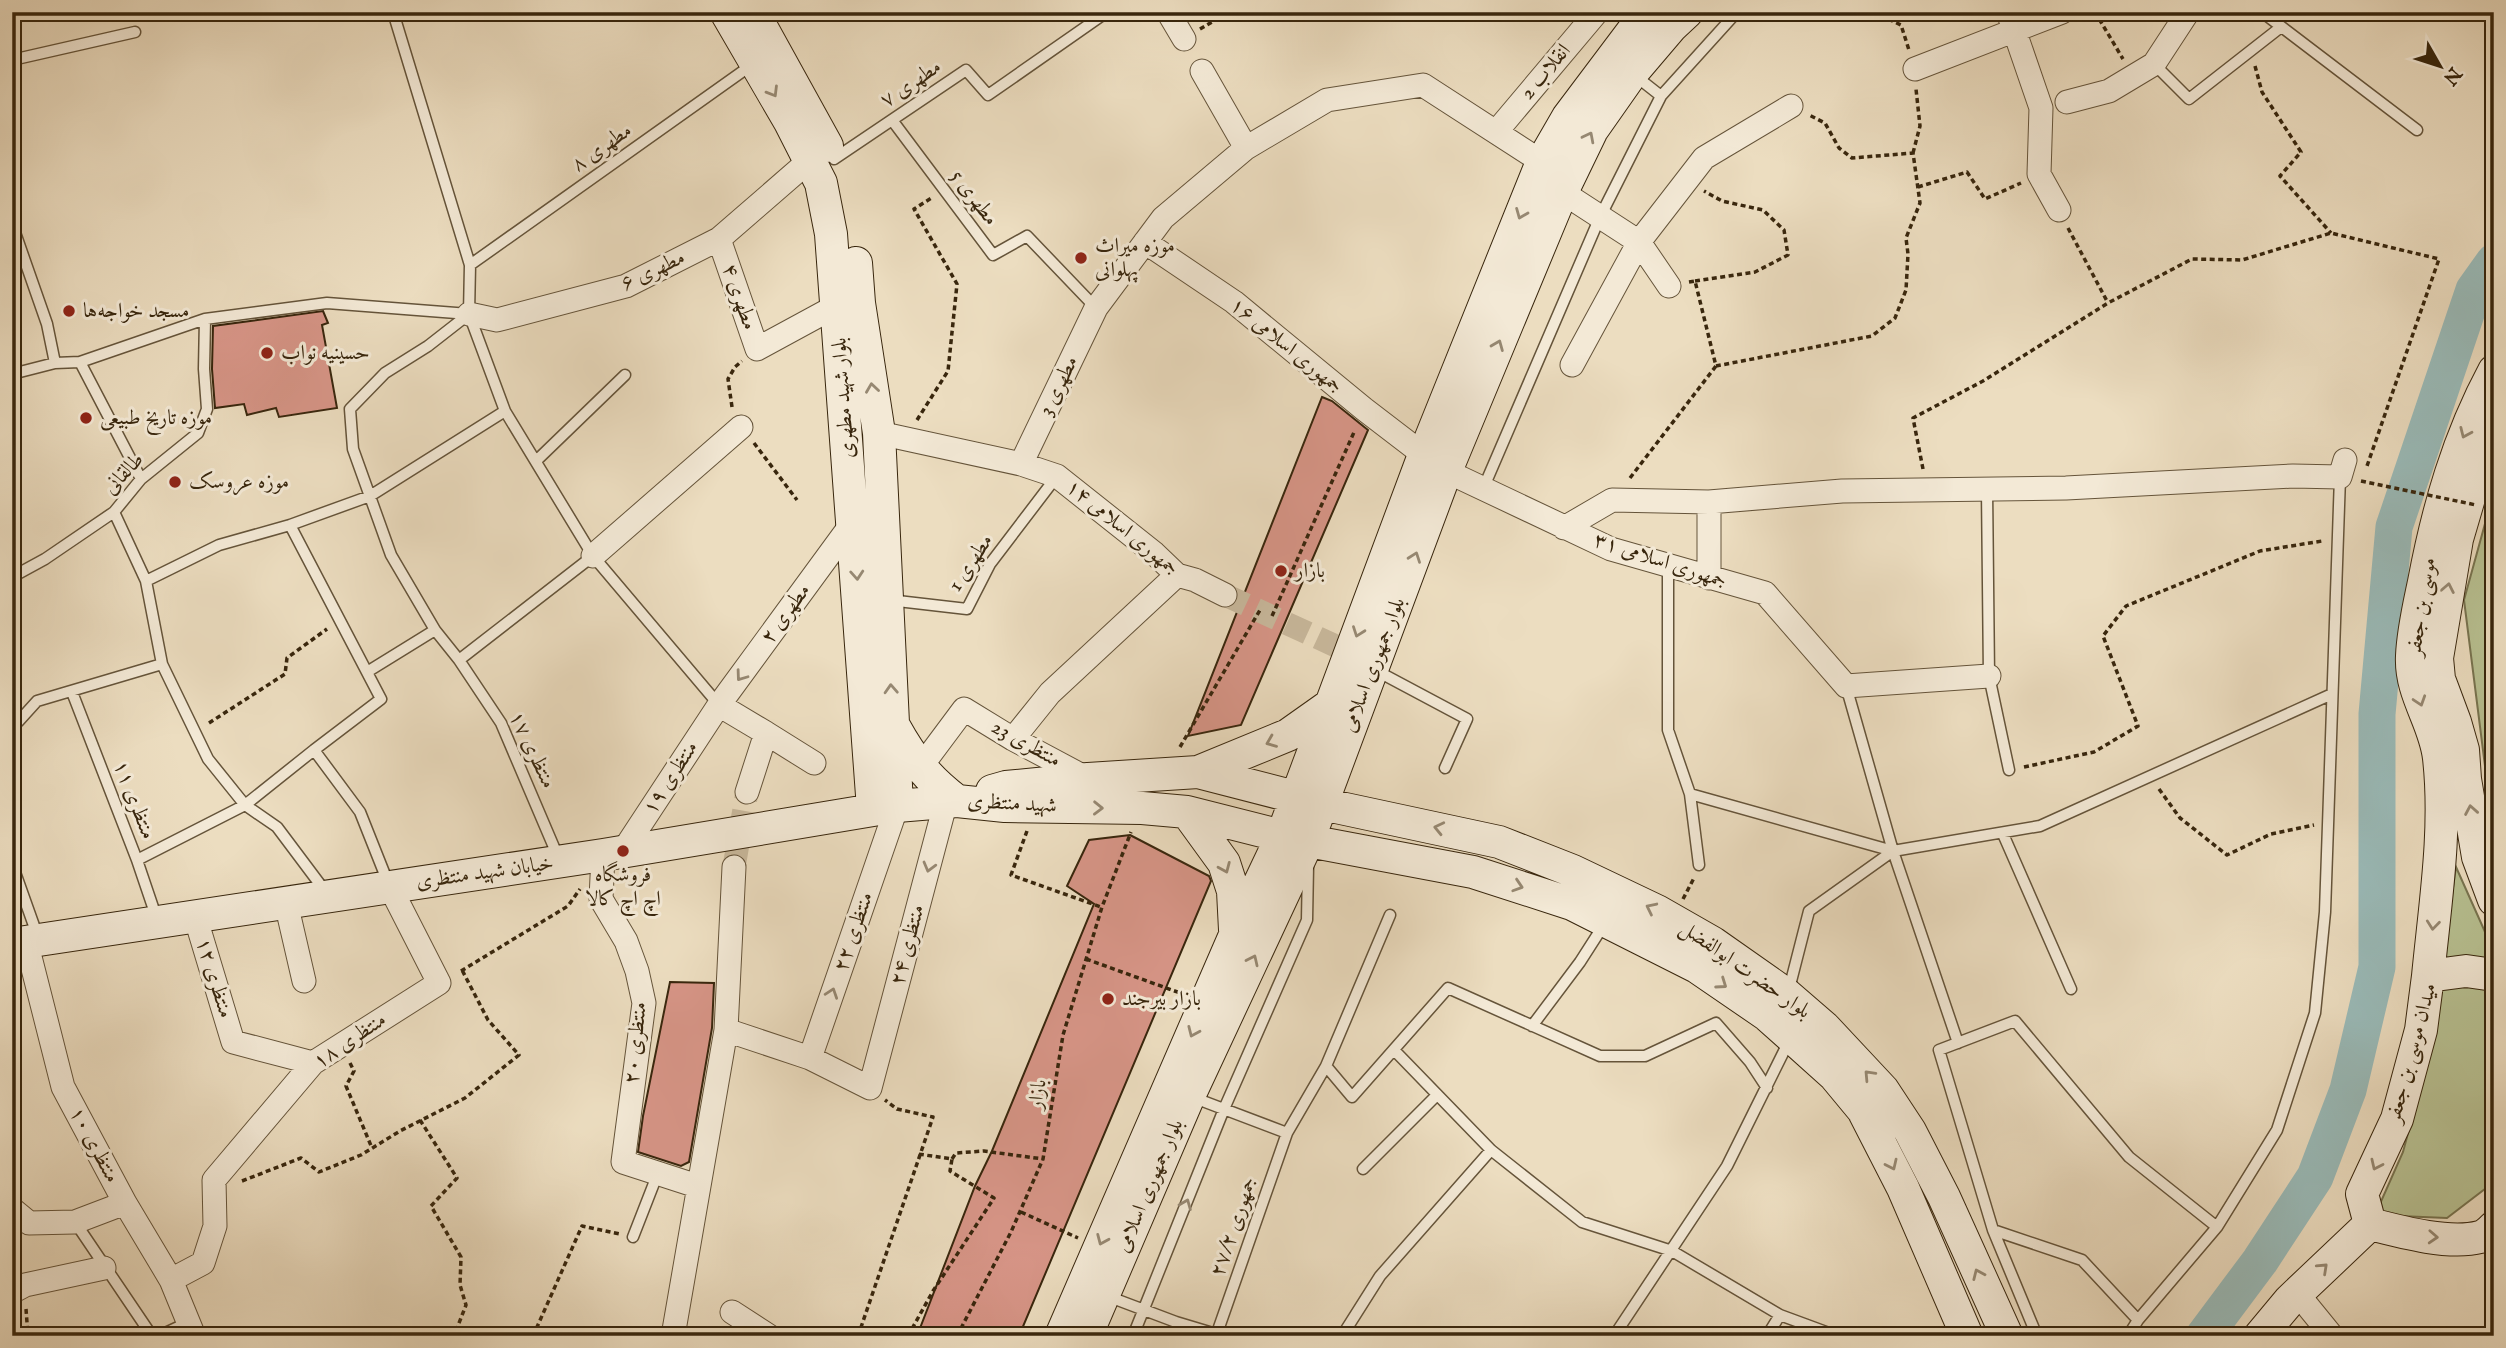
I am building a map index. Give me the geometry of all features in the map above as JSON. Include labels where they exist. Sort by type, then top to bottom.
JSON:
[{"type":"main road","name":"بلوار شهید مطهری","points":[[726,12],[755,62],[822,160],[842,175],[853,230],[859,303],[892,436],[886,600],[892,723],[885,807]]},
{"type":"main road","name":"بلوار شهید مطهری","points":[[753,12],[810,111],[822,160],[821,183],[831,234],[838,305],[853,522],[885,807]]},
{"type":"main road","name":"بلوار جمهوری اسلامی","points":[[1086,1336],[1189,1096],[1310,801],[1373,669],[1435,463],[1542,162],[1568,117],[1647,12]]},
{"type":"main road","name":"بلوار جمهوری اسلامی","points":[[1310,801],[1329,706],[1435,463],[1562,192],[1592,130],[1632,72],[1687,12]]},
{"type":"main road","name":"موسی بن جعفر","points":[[2428,976],[2439,860],[2441,780],[2435,743],[2414,683],[2414,633],[2441,500],[2455,456],[2494,371]]},
{"type":"main road","name":"موسی بن جعفر","points":[[2494,429],[2479,464],[2457,539],[2437,658],[2442,688],[2463,750],[2478,857],[2494,900]]},
{"type":"main road","points":[[1198,772],[1288,735],[1329,706]]},
{"type":"main road","points":[[892,723],[910,755],[951,801]]},
{"type":"main road","name":"شهید منتظری","points":[[951,801],[1006,787],[1198,772],[1310,801]]},
{"type":"main road","name":"خیابان شهید منتظری","points":[[26,941],[560,862],[885,807],[951,801]]},
{"type":"main road","name":"شهید منتظری","points":[[951,801],[1005,806],[1142,808],[1187,812],[1295,839]]},
{"type":"main road","name":"بلوار حضرت ابوالفضل","points":[[1310,801],[1499,842],[1573,871],[1674,920],[1713,943],[1787,995],[1824,1027],[1883,1090],[1910,1132],[1944,1197],[2007,1336]]},
{"type":"main road","points":[[1187,812],[1224,863],[1233,891],[1235,935]]},
{"type":"main road","name":"بلوار جمهوری اسلامی","points":[[1062,1336],[1235,935],[1295,839]]},
{"type":"main road","name":"بلوار حضرت ابوالفضل","points":[[1295,839],[1473,872],[1572,904],[1697,967],[1767,1015],[1833,1075],[1863,1110],[1892,1164],[1967,1336]]},
{"type":"main road","name":"میدان موسی بن جعفر","points":[[2370,1224],[2362,1194],[2397,1119],[2421,1030],[2428,976],[2466,971],[2494,975]]},
{"type":"main road","points":[[2260,1336],[2297,1293],[2370,1224],[2420,1236],[2490,1238]]},
{"type":"street","points":[[1168,12],[1184,38]]},
{"type":"street","name":"انقلاب 2","points":[[1496,132],[1597,12]]},
{"type":"street","points":[[1915,69],[2011,22],[2062,12]]},
{"type":"street","points":[[2067,102],[2109,91],[2154,64],[2188,12]]},
{"type":"street","points":[[2011,22],[2041,108],[2039,174],[2059,210]]},
{"type":"street","points":[[1202,71],[1246,148]]},
{"type":"street","name":"مطهری 3","points":[[1021,464],[1096,308],[1163,218],[1246,148],[1327,100],[1423,85],[1542,162]]},
{"type":"street","points":[[1572,365],[1639,242],[1704,159],[1791,106]]},
{"type":"street","name":"مطهری ۶","points":[[469,314],[497,320],[626,286],[719,239],[822,160]]},
{"type":"street","points":[[1562,192],[1639,242],[1669,286]]},
{"type":"street","name":"مطهری ۴","points":[[719,239],[757,349],[838,305]]},
{"type":"street","name":"جمهوری اسلامی ۱۶","points":[[1144,242],[1234,302],[1364,409],[1435,463]]},
{"type":"street","points":[[593,556],[741,427]]},
{"type":"street","points":[[892,436],[1021,464],[1058,476]]},
{"type":"street","name":"جمهوری اسلامی ۳۱","points":[[1435,463],[1483,489],[1611,549],[1765,593],[1846,686]]},
{"type":"street","points":[[1564,528],[1612,500],[1709,502],[1842,491],[2066,488],[2349,473]]},
{"type":"street","name":"جمهوری اسلامی ۱۴","points":[[1058,476],[1154,553],[1177,575],[1195,580],[1225,595]]},
{"type":"street","points":[[1709,502],[1710,578]]},
{"type":"street","name":"مطهری ۲","points":[[719,705],[853,522]]},
{"type":"street","points":[[1013,739],[1050,693],[1177,575]]},
{"type":"street","points":[[1846,686],[1989,676]]},
{"type":"street","points":[[719,705],[814,763]]},
{"type":"street","name":"منتظری ۱۹","points":[[613,853],[719,705]]},
{"type":"street","name":"منتظری 23","points":[[920,768],[964,709],[1088,779]]},
{"type":"street","points":[[747,792],[766,733]]},
{"type":"street","name":"منتظری ۲۴","points":[[870,1088],[951,801]]},
{"type":"street","name":"منتظری ۲۲","points":[[810,1058],[885,807]]},
{"type":"street","name":"منتظری ۲۰","points":[[613,853],[601,899],[626,941],[637,971],[644,1003],[623,1162],[698,1186]]},
{"type":"street","points":[[673,1336],[726,1030],[734,867]]},
{"type":"street","points":[[390,887],[439,984]]},
{"type":"street","points":[[286,903],[304,981]]},
{"type":"street","name":"منتظری ۱۲","points":[[195,916],[233,1042],[313,1063]]},
{"type":"street","name":"منتظری ۱۰","points":[[26,941],[63,1087],[125,1203],[171,1280],[191,1329]]},
{"type":"street","name":"منتظری ۱۸","points":[[171,1280],[203,1264],[215,1226],[214,1180],[313,1063],[439,984]]},
{"type":"street","points":[[726,1030],[810,1058],[870,1088]]},
{"type":"street","points":[[12,1209],[29,1223],[75,1222],[125,1203]]},
{"type":"street","points":[[12,1292],[25,1286],[104,1268]]},
{"type":"street","points":[[2297,1293],[2332,1336]]},
{"type":"street","points":[[732,1312],[769,1336]]},
{"type":"lane","points":[[393,12],[470,265],[469,314],[505,411],[593,556],[719,705]]},
{"type":"lane","name":"مطهری ۷","points":[[822,160],[892,120],[966,70],[988,95],[1107,12]]},
{"type":"lane","points":[[1483,489],[1600,217],[1661,96],[1737,12]]},
{"type":"lane","points":[[2262,12],[2417,130]]},
{"type":"lane","points":[[2154,64],[2189,99],[2281,27]]},
{"type":"lane","points":[[12,60],[135,32]]},
{"type":"lane","name":"مطهری ۸","points":[[470,265],[755,62]]},
{"type":"lane","points":[[1632,72],[1661,96]]},
{"type":"lane","name":"مطهری 5","points":[[892,120],[993,255],[1027,236],[1096,308]]},
{"type":"lane","points":[[12,224],[47,324],[55,363]]},
{"type":"lane","points":[[12,374],[55,363],[80,362],[205,319],[327,303],[469,314]]},
{"type":"lane","name":"منتظری ۱۷","points":[[469,314],[428,346],[386,373],[351,409],[353,449],[391,555],[435,631],[459,660],[501,723],[560,862]]},
{"type":"lane","name":"طالقانی","points":[[12,577],[45,559],[114,512],[141,479],[198,433],[207,409],[204,369],[205,319]]},
{"type":"lane","points":[[80,362],[141,479]]},
{"type":"lane","points":[[536,461],[625,375]]},
{"type":"lane","points":[[146,581],[219,545],[290,525],[370,496],[505,411]]},
{"type":"lane","points":[[2128,1336],[2138,1320],[2217,1227],[2277,1130],[2315,1013],[2325,912],[2337,538],[2349,473]]},
{"type":"lane","name":"مطهری 1","points":[[886,600],[967,609],[990,564],[1058,476]]},
{"type":"lane","points":[[1987,489],[1989,676],[2009,770]]},
{"type":"lane","points":[[114,512],[146,581],[162,664],[208,760],[245,805],[277,827],[329,896]]},
{"type":"lane","points":[[137,860],[245,805],[380,699],[290,525]]},
{"type":"lane","points":[[459,660],[593,556]]},
{"type":"lane","points":[[1668,565],[1668,730],[1690,794],[1699,865]]},
{"type":"lane","points":[[367,672],[435,631]]},
{"type":"lane","points":[[12,723],[18,722],[37,701],[162,664]]},
{"type":"lane","points":[[1373,669],[1467,719],[1445,768]]},
{"type":"lane","name":"جمهوری اسلامی ۳۱","points":[[1846,686],[1893,850],[1958,1043]]},
{"type":"lane","name":"منتظری ۱۱","points":[[72,692],[158,922]]},
{"type":"lane","points":[[1690,794],[1893,850],[2003,834],[2040,826],[2332,694]]},
{"type":"lane","points":[[314,750],[360,812],[390,887]]},
{"type":"lane","points":[[2003,834],[2071,989]]},
{"type":"lane","points":[[1133,1336],[1224,1109],[1307,920],[1295,839]]},
{"type":"lane","points":[[1787,995],[1809,911],[1893,850]]},
{"type":"lane","points":[[12,864],[26,941]]},
{"type":"lane","name":"جمهوری ۲۷/۲","points":[[1216,1335],[1287,1133],[1326,1066],[1390,915]]},
{"type":"lane","points":[[1532,1026],[1580,962],[1607,920]]},
{"type":"lane","points":[[1326,1066],[1352,1097],[1448,988],[1600,1056],[1645,1056],[1716,1023],[1750,1062],[1767,1088]]},
{"type":"lane","points":[[2037,1336],[1993,1230],[1939,1049],[2015,1021],[2129,1157],[2217,1227]]},
{"type":"lane","points":[[1614,1336],[1727,1166],[1791,1037]]},
{"type":"lane","points":[[1394,1050],[1491,1150],[1582,1222],[1672,1251],[1780,1315],[1837,1336]]},
{"type":"lane","points":[[1363,1169],[1437,1095]]},
{"type":"lane","points":[[1189,1096],[1287,1133]]},
{"type":"lane","points":[[1342,1336],[1380,1276],[1491,1150]]},
{"type":"lane","points":[[633,1237],[658,1173]]},
{"type":"lane","points":[[75,1222],[152,1336]]},
{"type":"lane","points":[[1993,1230],[2082,1260],[2138,1320]]},
{"type":"lane","points":[[1103,1294],[1216,1335]]},
{"type":"lane","points":[[1767,1336],[1780,1315]]},
{"type":"lane","points":[[1172,1336],[1176,1322]]},
{"type":"lane","points":[[159,1336],[191,1329]]},
{"type":"path","points":[[1184,38],[1229,12]]},
{"type":"path","points":[[1811,12],[1815,18],[1849,12]]},
{"type":"path","points":[[2095,12],[2133,76]]},
{"type":"path","points":[[2250,51],[2262,92],[2301,152],[2280,176],[2331,233]]},
{"type":"path","points":[[1612,500],[1716,366],[1872,336],[1895,318],[1906,290],[1909,254],[1906,238],[1920,203],[1913,153],[1852,158],[1839,148],[1825,123],[1791,106]]},
{"type":"path","points":[[1917,187],[1968,172],[1984,200],[2039,174]]},
{"type":"path","points":[[1669,286],[1755,272],[1788,255],[1784,230],[1763,210],[1722,201],[1686,181]]},
{"type":"path","points":[[892,436],[932,393],[948,371],[957,284],[914,209],[944,191]]},
{"type":"path","points":[[2059,210],[2108,303]]},
{"type":"path","points":[[1927,490],[1913,418],[1983,381],[2108,303],[2192,259],[2242,260],[2331,233],[2439,259],[2369,461]]},
{"type":"path","points":[[1695,281],[1716,366]]},
{"type":"path","points":[[1272,616],[1364,409]]},
{"type":"path","points":[[2349,473],[2476,505]]},
{"type":"path","points":[[2009,770],[2094,752],[2138,726],[2103,636],[2126,606],[2260,551],[2337,538]]},
{"type":"path","points":[[1160,774],[1188,736],[1260,610]]},
{"type":"path","points":[[195,732],[285,674],[287,658],[340,621]]},
{"type":"path","points":[[2150,776],[2179,818],[2227,855],[2271,834],[2328,822]]},
{"type":"path","points":[[1036,806],[1011,875],[1102,907]]},
{"type":"path","name":"بازار","points":[[957,1336],[1043,1159],[1063,1035],[1102,907],[1142,808]]},
{"type":"path","points":[[439,984],[569,905],[613,853]]},
{"type":"path","points":[[1674,920],[1699,865]]},
{"type":"path","points":[[1086,959],[1206,1002]]},
{"type":"path","points":[[214,1192],[301,1158],[319,1172],[372,1148],[465,1098],[519,1055],[488,1020],[462,970]]},
{"type":"path","points":[[342,1045],[354,1071],[346,1086],[372,1148]]},
{"type":"path","points":[[858,1336],[918,1154],[933,1117],[897,1109],[870,1088]]},
{"type":"path","points":[[421,1120],[457,1178],[431,1206],[461,1257],[460,1284],[466,1305],[454,1336]]},
{"type":"path","points":[[908,1336],[933,1291],[994,1198],[950,1171],[956,1153],[984,1151],[1043,1159]]},
{"type":"path","points":[[918,1154],[952,1159]]},
{"type":"path","points":[[1020,1211],[1099,1248]]},
{"type":"path","points":[[533,1336],[582,1226],[633,1237]]},
{"type":"green space","points":[[2494,491],[2494,795],[2486,774],[2464,600]]},
{"type":"green space","points":[[2456,867],[2494,952],[2494,1182],[2447,1218],[2375,1215],[2403,1152],[2428,1059]]},
{"type":"building","name":"حسینیه نواب","points":[[323,311],[328,323],[322,325],[337,408],[279,417],[276,408],[247,415],[244,404],[215,408],[213,326]]},
{"type":"building","name":"بازار","points":[[1322,397],[1332,401],[1368,430],[1241,725],[1188,736]]},
{"type":"building","name":"بازار بیرجند","points":[[1130,835],[1209,876],[1211,881],[1019,1336],[917,1336],[975,1186],[1094,904],[1067,886],[1089,840]]},
{"type":"building","points":[[670,982],[714,983],[712,1028],[689,1162],[681,1166],[638,1152]]},
{"type":"waterway","points":[[2204,1336],[2260,1261],[2315,1177],[2348,1090],[2377,967],[2377,714],[2394,527],[2474,290],[2494,262]]},
{"type":"tunnel","points":[[1225,595],[1351,653]]},
{"type":"tunnel","points":[[734,867],[747,792]]},
{"type":"place","name":"موزه میراث پهلوانی","points":[[1081,258]]},
{"type":"place","name":"مسجد خواجه‌ها","points":[[69,311]]},
{"type":"place","name":"حسینیه نواب","points":[[267,353]]},
{"type":"place","name":"موزه تاریخ طبیعی","points":[[86,418]]},
{"type":"place","name":"موزه عروسک","points":[[175,482]]},
{"type":"place","name":"بازار","points":[[1281,571]]},
{"type":"place","name":"فروشگاه اچ اچ کالا","points":[[623,851]]},
{"type":"place","name":"بازار بیرجند","points":[[1108,999]]}]
